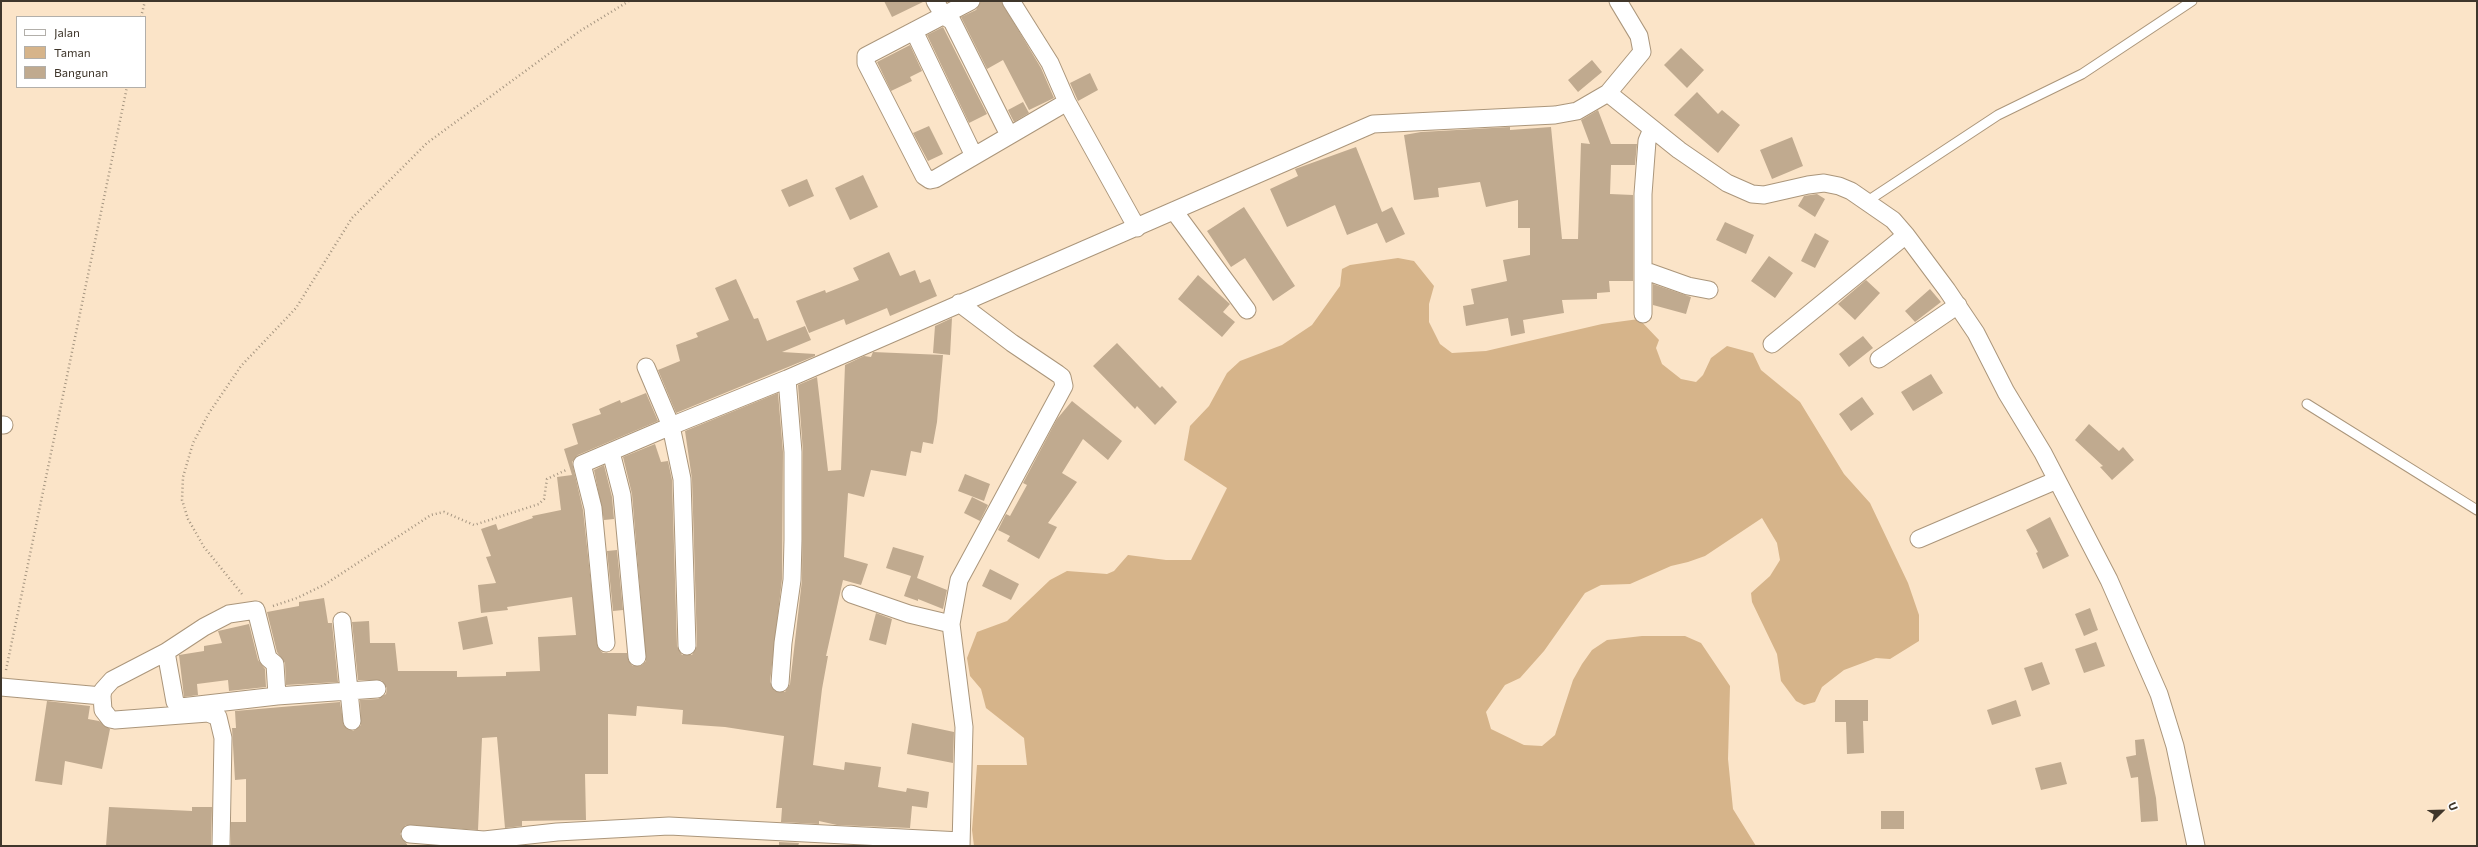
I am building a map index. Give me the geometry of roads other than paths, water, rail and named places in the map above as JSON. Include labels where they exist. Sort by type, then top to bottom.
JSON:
[{"type":"street","points":[[935,1],[944,16],[952,21],[1009,135]]},
{"type":"street","points":[[971,1],[914,32],[868,54],[865,59],[927,179],[935,179],[1068,102]]},
{"type":"street","points":[[1011,1],[1050,63],[1068,102],[1137,228]]},
{"type":"street","points":[[606,643],[593,508],[582,464],[787,379],[958,303],[1137,228],[1373,124],[1555,116],[1577,111],[1608,93],[1640,57],[1643,47],[1639,36],[1618,1]]},
{"type":"street","points":[[914,32],[974,156]]},
{"type":"street","points":[[1608,93],[1652,129],[1727,183],[1752,194],[1775,194],[1824,183],[1839,186],[1893,220],[1906,235],[1958,305],[1976,333],[2006,392],[2056,480],[2109,580],[2159,694],[2175,746],[2196,846]]},
{"type":"street","points":[[1643,314],[1643,194],[1647,141],[1652,129]]},
{"type":"street","points":[[1174,211],[1247,310]]},
{"type":"street","points":[[1772,344],[1906,235]]},
{"type":"street","points":[[1643,270],[1688,286],[1710,290]]},
{"type":"street","points":[[410,834],[484,840],[557,832],[669,826],[961,843],[964,727],[951,624],[959,580],[1064,386],[1062,377],[1012,343],[958,303]]},
{"type":"street","points":[[1879,359],[1958,305]]},
{"type":"street","points":[[646,367],[671,426],[682,479],[687,646]]},
{"type":"street","points":[[780,683],[783,643],[792,580],[794,533],[793,452],[787,379]]},
{"type":"street","points":[[611,452],[622,495],[636,658]]},
{"type":"street","points":[[1919,539],[2056,480]]},
{"type":"street","points":[[851,594],[909,614],[951,624]]},
{"type":"street","points":[[221,846],[223,738],[218,717],[208,713],[115,720],[106,714],[102,696],[104,690],[112,680],[166,652],[204,627],[229,614],[256,610],[268,658],[275,664],[277,696]]},
{"type":"street","points":[[342,621],[352,721]]},
{"type":"street","points":[[166,652],[175,702],[178,707],[277,696],[377,689]]},
{"type":"street","points":[[2,687],[102,696]]},
{"type":"lane","points":[[1866,202],[1998,116],[2082,74],[2192,1]]},
{"type":"lane","points":[[2307,404],[2477,510]]}]
